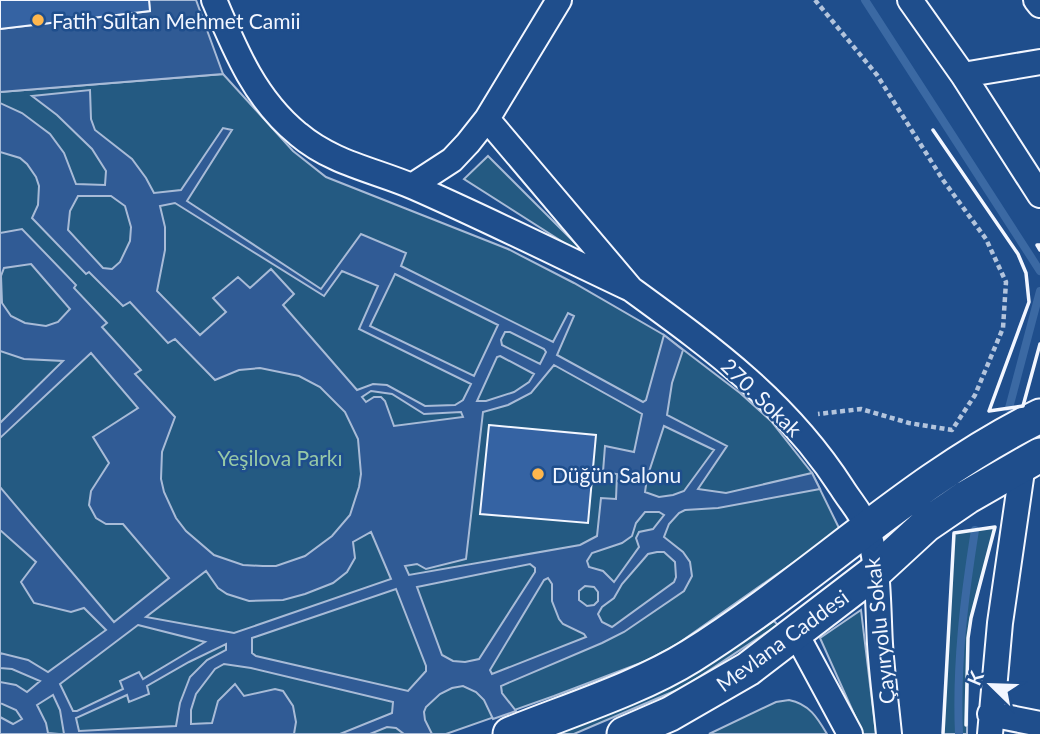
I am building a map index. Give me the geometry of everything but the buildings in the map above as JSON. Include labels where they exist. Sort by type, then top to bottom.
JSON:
[{"type":"street","points":[[214,0],[252,82],[275,112],[297,134],[322,152],[412,186],[631,289]]},
{"type":"street","points":[[412,186],[452,160],[487,119],[559,0]]},
{"type":"street","points":[[910,0],[963,75],[1040,195]]},
{"type":"street","points":[[1036,0],[1040,5]]},
{"type":"street","points":[[963,75],[1040,62]]},
{"type":"street","points":[[487,119],[631,289]]},
{"type":"street","name":"270. Sokak","points":[[631,289],[696,337],[790,419],[832,473],[867,529]]},
{"type":"street","points":[[510,734],[643,680],[688,658],[765,607],[950,467],[1040,415]]},
{"type":"street","points":[[1024,463],[1000,623],[990,724],[1040,724]]},
{"type":"street","name":"Mevlana Caddesi","points":[[624,734],[670,714],[748,669],[876,571],[926,526],[967,497],[1024,463]]},
{"type":"street","name":"Çayıryolu Sokak","points":[[867,529],[876,571],[889,734]]},
{"type":"street","points":[[795,632],[850,734]]},
{"type":"path","points":[[790,419],[861,409],[909,423],[952,429],[975,395],[1003,328],[1006,282],[986,239],[943,180],[877,75],[815,0]]},
{"type":"green space","name":"Yeşilova Parkı","points":[[223,74],[293,151],[326,177],[508,249],[664,335],[740,393],[771,421],[812,473],[840,530],[676,645],[646,661],[446,734],[0,734],[0,92]]},
{"type":"green space","points":[[488,156],[594,262],[464,179]]},
{"type":"green space","points":[[995,527],[968,638],[967,734],[943,734],[954,533]]},
{"type":"green space","points":[[861,610],[876,734],[863,734],[820,638]]},
{"type":"green space","points":[[774,621],[778,625],[684,687],[574,734],[550,734],[705,665]]},
{"type":"green space","points":[[789,700],[812,712],[827,734],[709,734],[776,702]]},
{"type":"shaded area","points":[[149,0],[196,0],[223,74],[0,92],[0,29],[150,11]]},
{"type":"shaded area","points":[[90,90],[91,119],[95,130],[132,159],[154,193],[181,190],[223,128],[232,130],[187,201],[321,289],[361,234],[406,253],[401,266],[553,342],[568,313],[574,316],[557,355],[643,402],[646,400],[664,335],[683,350],[672,383],[667,415],[727,446],[698,489],[726,493],[812,473],[820,489],[679,513],[669,524],[664,537],[683,552],[690,562],[692,576],[684,591],[624,632],[501,686],[502,693],[516,711],[493,719],[484,700],[476,692],[463,686],[440,694],[426,707],[425,720],[432,734],[404,734],[396,728],[387,727],[370,734],[340,734],[392,713],[393,702],[224,664],[215,669],[196,694],[191,710],[191,724],[212,723],[218,701],[235,684],[244,696],[275,689],[283,691],[293,706],[296,722],[294,734],[64,734],[60,710],[53,695],[37,705],[48,733],[59,734],[0,734],[0,717],[13,724],[22,719],[16,710],[0,703],[0,682],[16,685],[27,692],[40,681],[12,669],[0,668],[0,653],[28,660],[48,672],[106,630],[84,608],[71,612],[34,603],[21,582],[36,562],[0,530],[0,487],[114,622],[169,578],[123,524],[106,524],[96,518],[89,505],[91,491],[109,463],[93,437],[138,408],[91,353],[0,438],[0,423],[63,361],[24,359],[0,351],[0,233],[22,229],[76,285],[74,288],[107,323],[102,327],[141,370],[135,374],[175,417],[162,452],[161,479],[164,492],[176,518],[186,531],[214,555],[243,565],[263,566],[276,566],[305,556],[332,536],[350,515],[361,474],[358,439],[345,412],[320,387],[299,376],[260,368],[239,370],[215,380],[175,339],[168,343],[130,302],[123,306],[89,272],[86,274],[32,218],[38,205],[39,186],[27,164],[20,158],[0,152],[0,103],[22,113],[50,134],[64,153],[76,184],[105,185],[106,171],[92,149],[57,115],[32,96]],"holes":[[[78,196],[111,196],[125,206],[131,227],[130,241],[120,262],[112,269],[103,268],[68,230],[70,211]],[[175,203],[324,296],[342,271],[378,286],[359,329],[471,384],[463,400],[455,405],[425,406],[387,385],[373,384],[357,390],[283,305],[294,294],[271,269],[250,288],[238,277],[213,298],[226,312],[200,335],[157,291],[165,250],[165,227],[160,206]],[[31,264],[70,309],[58,322],[46,326],[25,323],[11,316],[2,303],[1,276],[4,268]],[[395,274],[498,325],[474,376],[370,326]],[[505,332],[544,349],[546,352],[540,364],[502,345]],[[500,356],[534,374],[529,382],[514,392],[486,401],[477,401],[497,357]],[[554,365],[642,414],[634,452],[605,446],[603,472],[617,474],[616,499],[601,498],[597,536],[580,545],[409,575],[405,566],[417,564],[426,569],[466,559],[483,412],[508,405],[531,393]],[[371,391],[392,394],[424,414],[461,412],[463,417],[394,426],[385,401],[381,397],[374,397],[366,402],[362,397]],[[664,426],[714,450],[684,491],[659,497],[645,492]],[[645,512],[659,512],[664,515],[653,529],[639,532],[636,538],[639,547],[614,582],[603,571],[589,567],[587,561],[592,553],[622,543],[632,536],[636,523]],[[371,532],[391,579],[234,633],[146,617],[206,571],[218,588],[249,601],[283,600],[305,594],[333,583],[347,572],[355,558],[353,542]],[[664,552],[675,562],[674,582],[612,627],[602,622],[598,614],[602,607],[614,598],[622,584],[648,554]],[[530,564],[535,568],[535,572],[479,659],[453,661],[442,655],[417,587]],[[548,578],[552,584],[552,601],[559,619],[586,637],[492,674],[490,670],[544,580]],[[585,586],[594,587],[598,592],[598,601],[587,606],[579,600],[579,591]],[[396,589],[426,671],[408,691],[252,653],[252,638]],[[138,625],[205,642],[143,679],[139,672],[120,681],[123,689],[73,711],[60,684]],[[226,644],[226,650],[207,660],[190,677],[180,703],[176,726],[79,731],[76,718],[127,695],[129,702],[149,694],[147,686]]]},
{"type":"waterway","points":[[865,0],[1040,271]]},
{"type":"waterway","points":[[1009,408],[1040,291]]},
{"type":"waterway","points":[[959,734],[962,632],[975,530]]},
{"type":"wall","points":[[933,130],[1018,254],[1026,273],[1029,302],[989,411],[1023,406],[1040,344]]},
{"type":"wall","points":[[1040,245],[1037,245],[1040,250]]},
{"type":"wall","points":[[943,733],[954,533],[995,527],[968,638],[966,725]]},
{"type":"place","name":"Fatih Sultan Mehmet Camii","points":[[38,20]]},
{"type":"place","name":"Düğün Salonu","points":[[538,474]]}]
